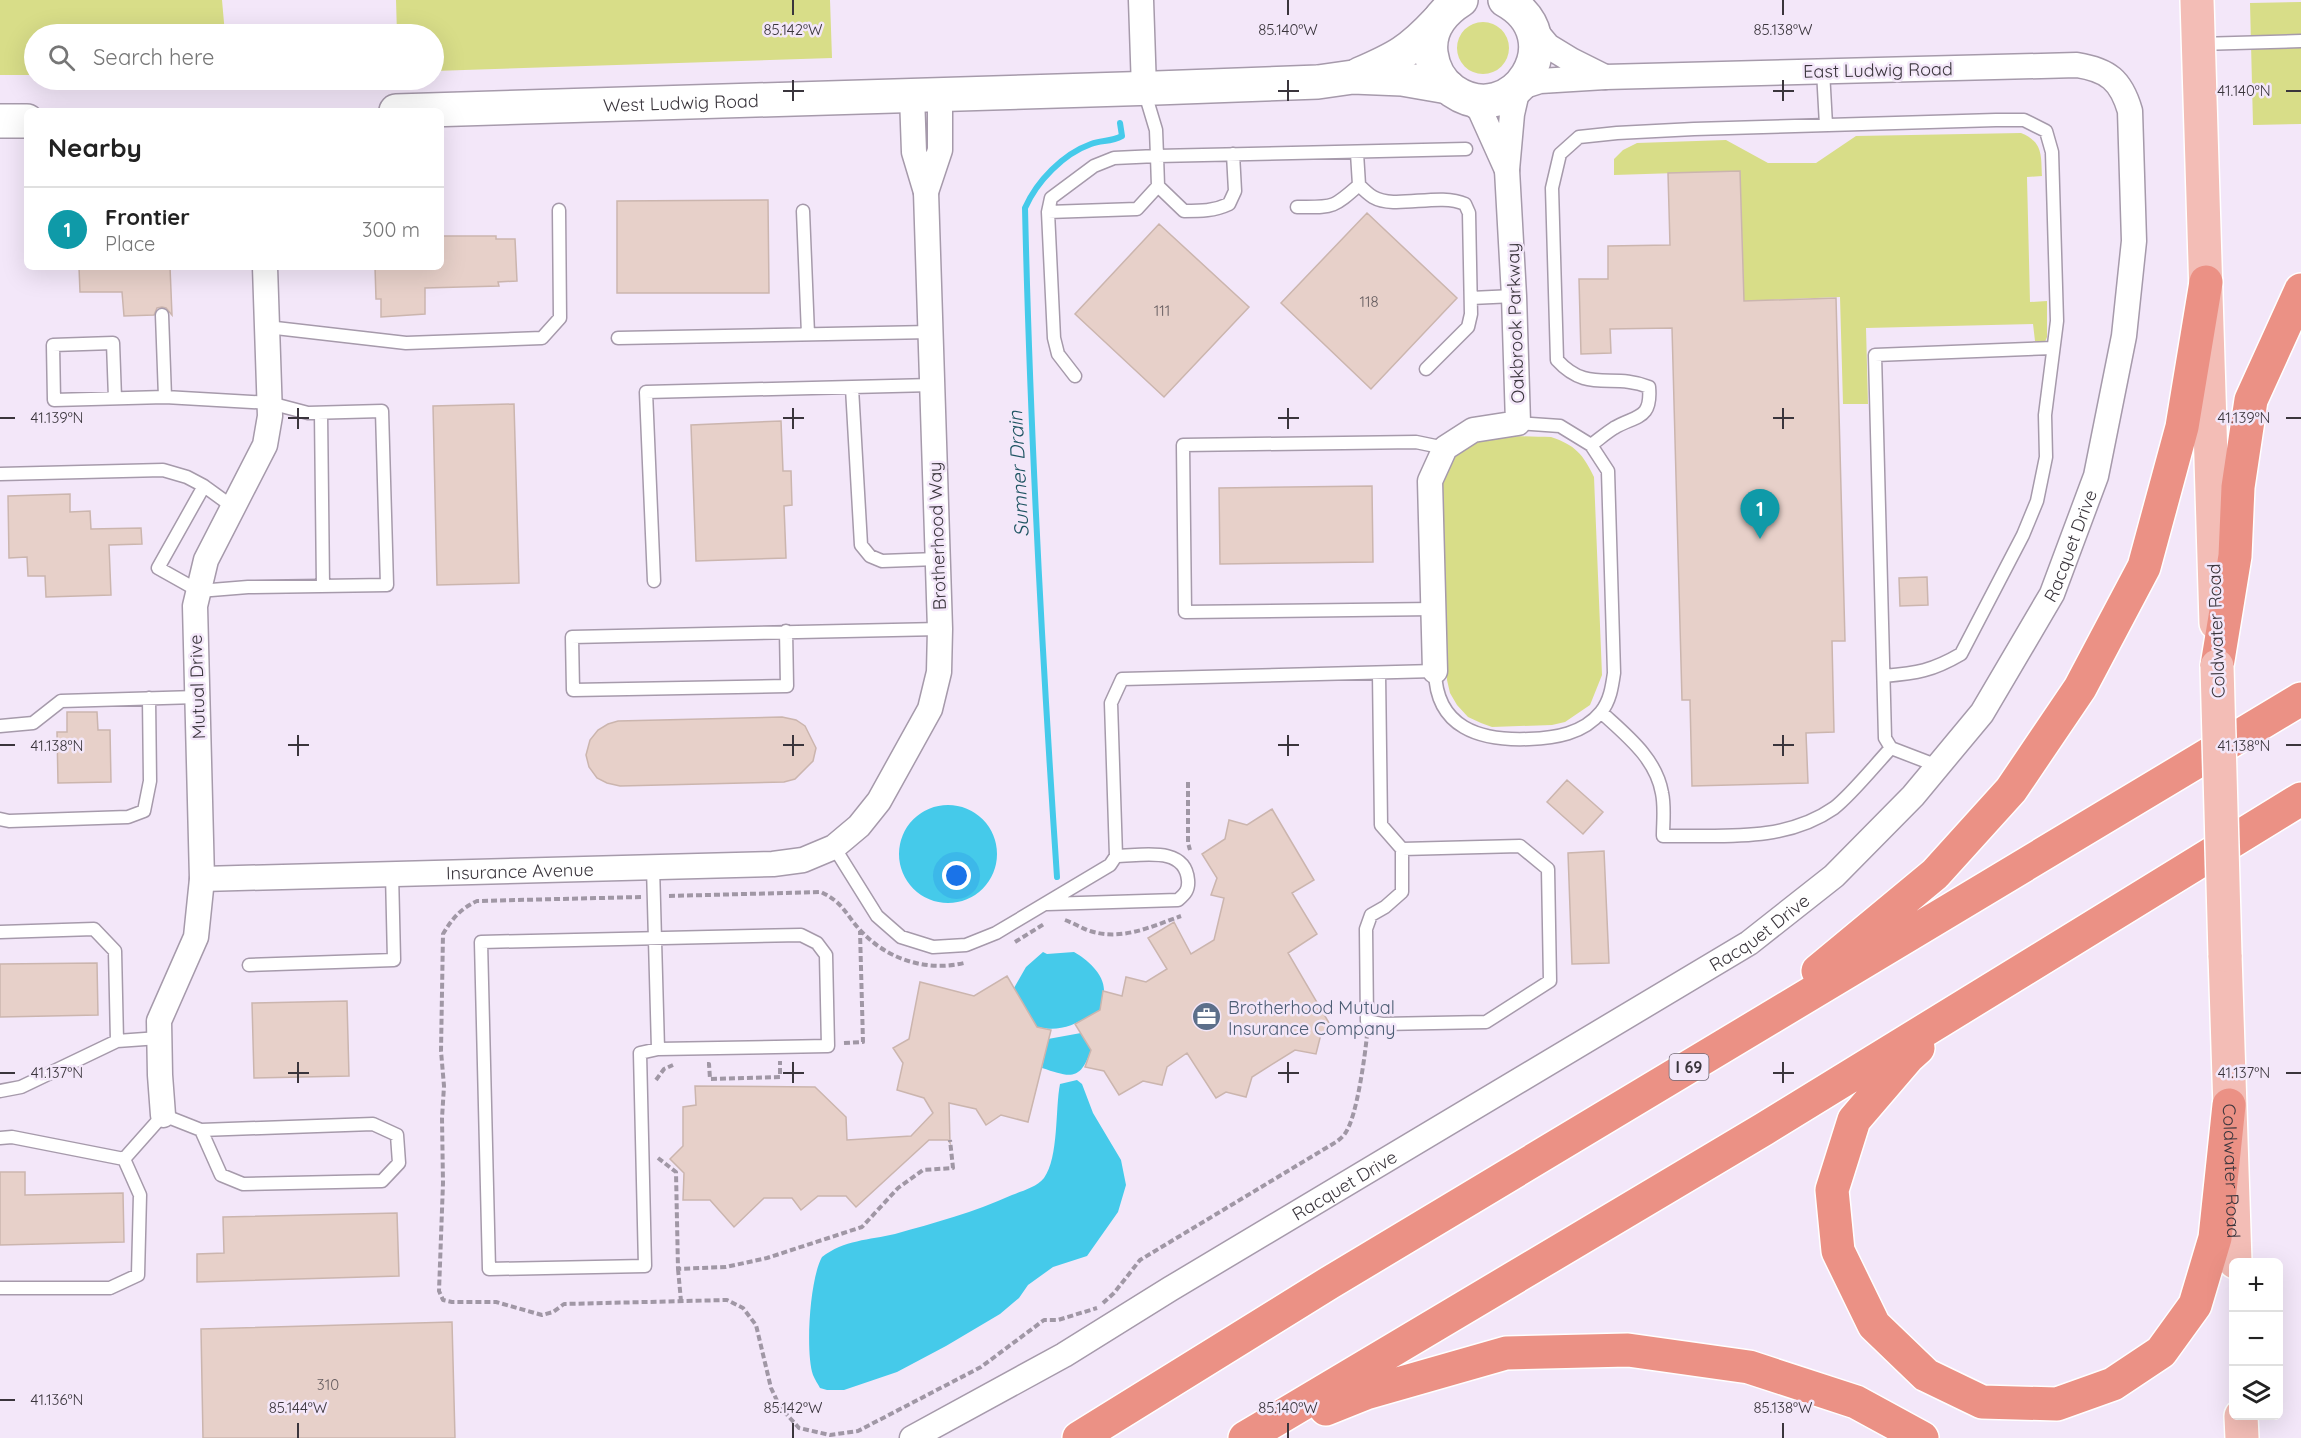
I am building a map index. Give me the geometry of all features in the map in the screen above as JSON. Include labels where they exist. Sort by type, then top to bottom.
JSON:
[{"type":"highway","points":[[1737,1039],[1935,874],[2012,790],[2080,688],[2144,567],[2182,427],[2206,282]]},
{"type":"highway","points":[[2217,666],[2235,556],[2238,487],[2250,400],[2301,290]]},
{"type":"highway","name":"I 69","points":[[1079,1438],[1329,1283],[2301,699]]},
{"type":"highway","points":[[1245,1438],[1754,1136],[2301,799]]},
{"type":"highway","points":[[1975,1000],[1908,1057],[1854,1120],[1832,1190],[1838,1251],[1874,1325],[1926,1375],[1982,1402],[2057,1404],[2113,1384],[2161,1352],[2195,1305],[2215,1238],[2229,1106]]},
{"type":"highway","points":[[1252,1438],[1366,1393],[1506,1353],[1628,1350],[1749,1367],[1856,1402],[1922,1438]]},
{"type":"main road","name":"Coldwater Road","points":[[2197,0],[2235,1258]]},
{"type":"main road","points":[[1144,89],[1318,82],[1353,77],[1402,79],[1457,92],[1476,100],[1491,100],[1505,96],[1527,79],[1536,54],[1536,40],[1517,8]]},
{"type":"main road","points":[[1353,77],[1398,57],[1417,44],[1449,10]]},
{"type":"main road","points":[[1449,10],[1432,34],[1431,56],[1438,76],[1457,92]]},
{"type":"main road","name":"West Ludwig Road","points":[[444,110],[1144,89]]},
{"type":"main road","points":[[0,122],[24,121]]},
{"type":"main road","points":[[2241,1420],[2242,1438]]},
{"type":"street","points":[[1141,0],[1144,89]]},
{"type":"street","name":"East Ludwig Road","points":[[1517,8],[1548,46],[1605,77]]},
{"type":"street","name":"East Ludwig Road","points":[[1518,88],[1540,81],[1605,77],[2077,65],[2091,67],[2112,77]]},
{"type":"street","name":"Racquet Drive","points":[[912,1438],[1064,1355],[1170,1289],[1749,943],[1833,876],[1913,796],[1982,713],[2052,594],[2096,476],[2124,336],[2134,241],[2130,111],[2125,92],[2112,77]]},
{"type":"street","name":"Oakbrook Parkway","points":[[1445,448],[1473,430],[1518,423],[1515,296],[1507,170],[1512,114],[1518,88]]},
{"type":"street","name":"Oakbrook Parkway","points":[[1457,92],[1480,110],[1507,170]]},
{"type":"street","name":"Brotherhood Way","points":[[834,847],[859,826],[879,801],[930,709],[939,672],[940,628],[926,192],[940,150],[926,96]]},
{"type":"street","name":"Mutual Drive","points":[[163,1115],[159,1021],[196,937],[202,879],[195,606],[206,560],[265,445],[270,416],[265,270]]},
{"type":"street","points":[[1435,671],[1430,481],[1445,448]]},
{"type":"street","name":"Insurance Avenue","points":[[202,879],[773,864],[803,860],[834,847]]},
{"type":"lane","points":[[2198,44],[2301,41]]},
{"type":"lane","points":[[1823,71],[1826,125]]},
{"type":"lane","points":[[1144,89],[1156,130],[1158,186],[1184,212],[1208,211],[1229,204],[1235,190],[1233,154]]},
{"type":"lane","points":[[1591,445],[1614,428],[1640,417],[1650,402],[1649,387],[1633,380],[1587,380],[1567,372],[1557,360],[1552,188],[1560,154],[1579,137],[1617,133],[1826,125],[2024,120],[2046,131],[2052,152],[2057,321],[2045,415],[2046,457],[2037,501],[2023,535],[1961,654],[1942,665],[1923,672],[1884,676]]},
{"type":"lane","points":[[1076,376],[1058,354],[1054,338],[1048,212],[1051,198],[1094,166],[1114,158],[1157,156],[1467,149]]},
{"type":"lane","points":[[1357,153],[1359,185],[1374,198],[1387,201],[1455,199],[1465,204],[1469,213],[1471,314],[1468,327],[1426,369]]},
{"type":"lane","points":[[1297,207],[1328,207],[1338,204],[1359,185]]},
{"type":"lane","points":[[1048,212],[1137,209],[1158,186]]},
{"type":"lane","points":[[267,327],[406,343],[542,339],[560,318],[559,210]]},
{"type":"lane","points":[[803,211],[808,334]]},
{"type":"lane","points":[[1471,298],[1515,296]]},
{"type":"lane","points":[[162,315],[165,397]]},
{"type":"lane","points":[[618,339],[931,332]]},
{"type":"lane","points":[[115,398],[113,343],[53,345],[54,400],[165,397],[270,403],[308,413],[382,411],[387,585],[248,587],[199,591],[158,568],[204,486]]},
{"type":"lane","points":[[1938,766],[1891,748],[1886,738],[1875,356],[2053,348]]},
{"type":"lane","points":[[654,581],[646,393],[932,385]]},
{"type":"lane","points":[[852,388],[861,545],[870,556],[882,561],[937,560]]},
{"type":"lane","points":[[321,413],[323,586]]},
{"type":"lane","points":[[834,847],[877,916],[901,937],[933,947],[966,945],[996,933],[1046,904],[1110,865],[1116,856],[1111,704],[1122,679],[1435,671],[1440,704],[1454,720],[1473,733],[1510,740],[1555,738],[1572,732],[1601,712],[1611,694],[1614,673],[1608,471],[1591,445],[1560,426],[1518,423]]},
{"type":"lane","points":[[1434,609],[1185,612],[1183,445],[1416,442],[1445,448]]},
{"type":"lane","points":[[0,474],[163,470],[187,477],[234,507]]},
{"type":"lane","points":[[786,631],[787,686],[573,690],[572,637],[786,631],[940,628]]},
{"type":"lane","points":[[1379,673],[1381,825],[1402,849],[1402,892],[1385,907],[1371,915],[1366,929],[1367,1021],[1382,1024],[1486,1022],[1550,981],[1548,869],[1520,846],[1402,849]]},
{"type":"lane","points":[[0,726],[33,723],[62,700],[197,697]]},
{"type":"lane","points":[[0,819],[9,821],[128,817],[144,811],[150,781],[149,698]]},
{"type":"lane","points":[[1601,712],[1652,764],[1662,794],[1664,836],[1765,835],[1803,826],[1835,807],[1891,748]]},
{"type":"lane","points":[[1046,904],[1178,900],[1185,894],[1188,886],[1187,872],[1182,863],[1171,855],[1116,856]]},
{"type":"lane","points":[[653,867],[658,1049]]},
{"type":"lane","points":[[249,965],[394,960],[392,873]]},
{"type":"lane","points":[[0,932],[94,929],[115,951],[117,1041]]},
{"type":"lane","points":[[801,935],[817,943],[826,955],[828,1046],[658,1049],[640,1053],[645,1266],[489,1269],[481,942],[801,935]]},
{"type":"lane","points":[[0,1091],[21,1087],[117,1041],[159,1038]]},
{"type":"lane","points":[[124,1158],[163,1115],[201,1130],[373,1124],[397,1135],[399,1163],[382,1181],[243,1184],[221,1175],[201,1130]]},
{"type":"lane","points":[[0,1138],[12,1137],[124,1158]]},
{"type":"lane","points":[[0,1288],[111,1288],[138,1275],[140,1195],[124,1158]]},
{"type":"path","points":[[1188,782],[1188,843],[1192,856]]},
{"type":"path","points":[[973,960],[956,964],[928,965],[905,961],[882,951],[860,930],[836,899],[821,892],[477,901],[464,907],[452,918],[443,934],[441,1052],[444,1086],[443,1183],[439,1291],[443,1300],[496,1302],[542,1315],[564,1304],[727,1300],[743,1308],[756,1325],[771,1388],[780,1407],[798,1428],[830,1435],[858,1431],[981,1367],[1044,1320],[1058,1320],[1098,1307],[1114,1293],[1140,1260],[1346,1134],[1365,1058],[1367,1021]]},
{"type":"path","points":[[1059,918],[1087,930],[1125,935],[1191,912]]},
{"type":"path","points":[[1014,943],[1036,931],[1048,921]]},
{"type":"path","points":[[837,1051],[844,1043],[863,1042],[860,930]]},
{"type":"path","points":[[698,1064],[709,1064],[710,1079],[780,1077],[780,1061],[790,1060]]},
{"type":"path","points":[[654,1082],[664,1069],[675,1064]]},
{"type":"path","points":[[678,1269],[726,1267],[767,1258],[862,1227],[898,1188],[922,1170],[953,1168],[950,1140]]},
{"type":"path","points":[[657,1156],[676,1172],[681,1301]]},
{"type":"green space","points":[[0,0],[222,0],[224,24],[24,24],[24,75],[0,75]]},
{"type":"green space","points":[[396,0],[830,0],[832,58],[444,71],[444,24],[397,24]]},
{"type":"green space","points":[[2301,2],[2301,124],[2253,125],[2250,3]]},
{"type":"green space","points":[[1483,22],[1497,26],[1505,34],[1509,48],[1505,62],[1497,70],[1483,74],[1469,70],[1461,62],[1457,48],[1461,34],[1469,26]]},
{"type":"green space","points":[[2021,133],[2037,145],[2041,156],[2042,176],[2027,177],[2030,302],[2047,301],[2045,342],[2035,341],[2033,324],[1866,328],[1868,404],[1843,404],[1840,297],[1744,301],[1740,171],[1614,175],[1614,159],[1623,150],[1637,143],[1726,140],[1768,163],[1816,163],[1856,136]]},
{"type":"green space","points":[[1511,436],[1551,437],[1566,443],[1577,451],[1594,477],[1602,675],[1590,705],[1565,722],[1552,725],[1492,727],[1468,717],[1450,693],[1447,680],[1442,481],[1452,459],[1472,443]]},
{"type":"water","points":[[948,805],[967,809],[982,820],[993,835],[997,854],[993,873],[982,888],[967,899],[948,903],[929,899],[914,888],[903,873],[899,854],[903,835],[914,820],[929,809]]},
{"type":"water","points":[[1043,952],[1047,954],[1074,952],[1094,968],[1103,984],[1104,992],[1100,1010],[1077,1023],[1062,1028],[1037,1027],[1014,988],[1026,967]]},
{"type":"water","points":[[1081,1033],[1091,1050],[1083,1068],[1067,1075],[1042,1068],[1048,1039]]},
{"type":"water","points":[[1077,1080],[1082,1084],[1093,1113],[1121,1160],[1126,1185],[1118,1212],[1087,1256],[1053,1267],[1028,1285],[1019,1298],[1000,1314],[897,1372],[844,1390],[820,1388],[813,1375],[809,1333],[814,1281],[822,1257],[848,1244],[895,1234],[984,1207],[1037,1184],[1044,1178],[1052,1158],[1060,1084]]},
{"type":"building","points":[[1740,171],[1744,301],[1836,298],[1845,641],[1832,641],[1834,732],[1806,733],[1808,783],[1692,786],[1690,700],[1682,700],[1672,328],[1610,329],[1611,353],[1581,354],[1579,279],[1608,279],[1608,246],[1670,245],[1668,173]]},
{"type":"building","points":[[768,200],[769,293],[617,293],[617,201]]},
{"type":"building","points":[[1367,213],[1457,298],[1371,389],[1281,303]]},
{"type":"building","points":[[1159,224],[1249,307],[1164,397],[1075,314]]},
{"type":"building","points":[[444,236],[496,236],[496,239],[515,239],[517,281],[498,282],[499,286],[425,288],[425,314],[381,317],[381,299],[376,299],[375,270],[444,270]]},
{"type":"building","points":[[79,270],[170,270],[172,315],[162,307],[157,308],[154,315],[124,316],[122,292],[80,292]]},
{"type":"building","points":[[514,404],[519,583],[437,585],[433,406]]},
{"type":"building","points":[[781,421],[783,471],[791,471],[792,505],[784,506],[786,558],[696,561],[691,425]]},
{"type":"building","points":[[1372,486],[1373,562],[1220,564],[1219,488]]},
{"type":"building","points":[[70,494],[70,512],[90,511],[91,529],[141,528],[142,544],[109,545],[111,595],[46,597],[45,576],[28,576],[27,557],[9,558],[8,496]]},
{"type":"building","points":[[1927,577],[1928,605],[1900,606],[1899,578]]},
{"type":"building","points":[[67,712],[97,712],[98,730],[110,730],[111,782],[58,783],[57,732],[67,732]]},
{"type":"building","points":[[782,717],[796,720],[805,726],[816,748],[813,761],[795,779],[784,782],[620,786],[597,778],[589,767],[586,755],[590,740],[598,730],[618,721]]},
{"type":"building","points":[[1567,780],[1603,812],[1583,834],[1547,802]]},
{"type":"building","points":[[1272,809],[1314,880],[1292,893],[1317,934],[1288,953],[1332,1028],[1321,1034],[1316,1054],[1295,1050],[1252,1077],[1246,1097],[1226,1092],[1216,1098],[1187,1053],[1167,1067],[1162,1085],[1143,1081],[1119,1095],[1104,1071],[1085,1067],[1091,1050],[1075,1024],[1100,1010],[1103,991],[1122,996],[1126,977],[1146,982],[1167,969],[1148,938],[1174,922],[1191,954],[1214,940],[1224,898],[1211,895],[1217,878],[1202,854],[1225,839],[1229,820],[1247,825]]},
{"type":"building","points":[[1604,851],[1609,963],[1572,964],[1568,853]]},
{"type":"building","points":[[97,963],[98,1015],[0,1017],[0,964]]},
{"type":"building","points":[[1007,976],[1037,1027],[1051,1030],[1028,1122],[1001,1115],[986,1125],[976,1109],[949,1103],[950,1143],[948,1140],[929,1140],[856,1207],[846,1196],[818,1196],[801,1210],[792,1198],[764,1198],[734,1227],[710,1200],[683,1200],[684,1173],[670,1159],[683,1146],[683,1107],[696,1105],[695,1086],[815,1087],[846,1117],[847,1140],[911,1136],[933,1113],[924,1098],[897,1090],[903,1063],[893,1048],[909,1039],[920,982],[974,996]]},
{"type":"building","points":[[347,1001],[349,1076],[254,1078],[252,1003]]},
{"type":"building","points":[[0,1172],[25,1172],[25,1195],[123,1193],[124,1242],[0,1245]]},
{"type":"building","points":[[397,1213],[399,1276],[197,1282],[197,1254],[224,1253],[223,1217]]},
{"type":"building","points":[[452,1322],[455,1438],[203,1438],[201,1329]]},
{"type":"waterway","name":"Sumner Drain","points":[[1057,877],[1037,542],[1025,208],[1036,188],[1071,154],[1091,144],[1122,136],[1120,123]]},
{"type":"place","name":"Frontier","points":[[1760,539]]},
{"type":"place","name":"Brotherhood Mutual Insurance Company","points":[[1207,1017]]}]
